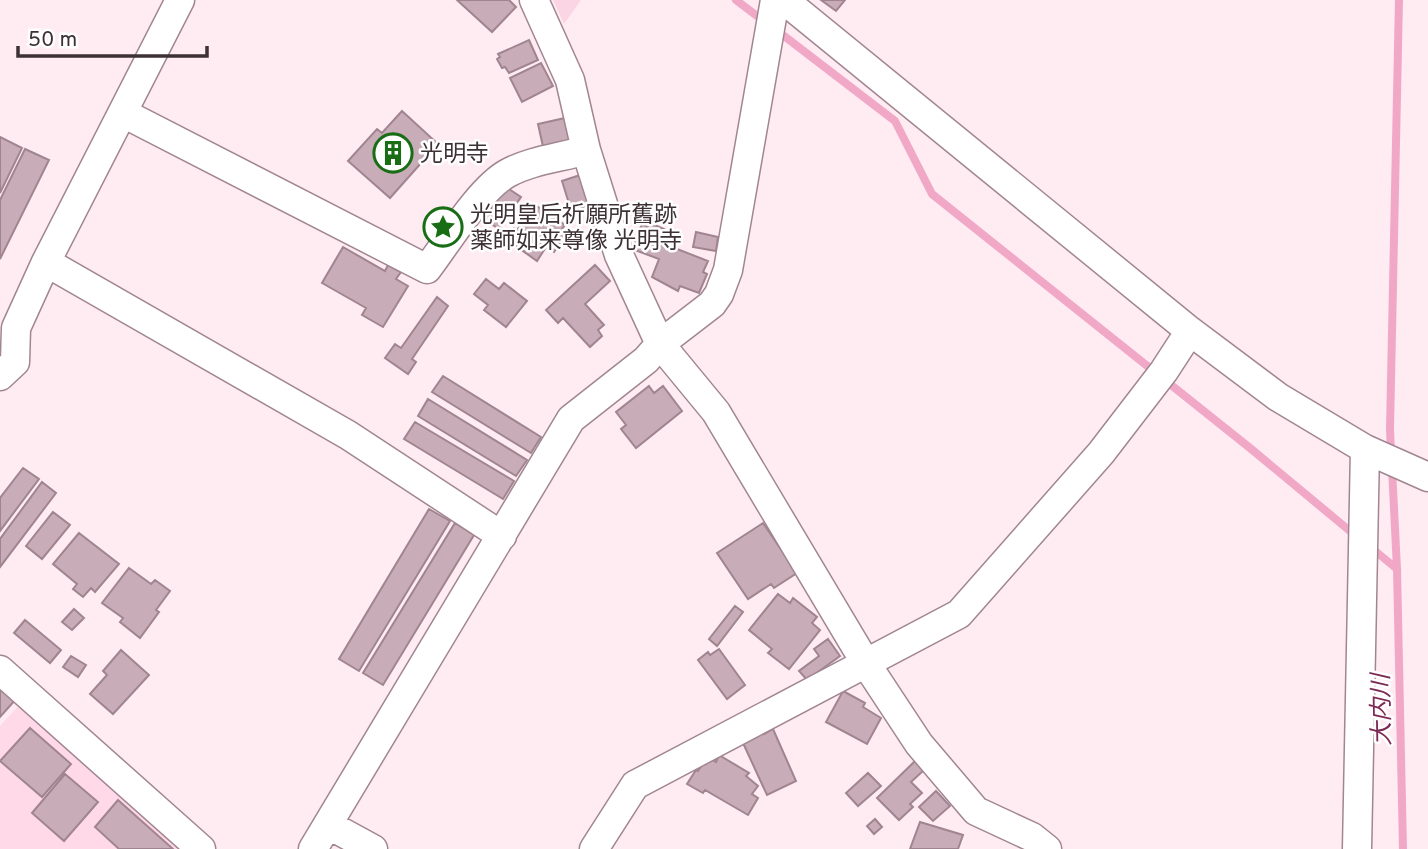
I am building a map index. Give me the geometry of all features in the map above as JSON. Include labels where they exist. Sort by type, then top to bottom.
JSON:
[{"type":"street","points":[[0,376],[15,362],[16,328],[46,262],[180,0]]},
{"type":"street","points":[[534,0],[570,80],[586,150],[619,255],[660,344],[716,412],[864,662],[919,744],[976,811],[1032,837],[1047,849]]},
{"type":"street","points":[[313,849],[571,419],[646,360],[660,344],[703,312],[719,294],[724,283],[775,0]]},
{"type":"street","points":[[784,0],[1190,331],[1278,397],[1365,449],[1428,477]]},
{"type":"street","points":[[123,113],[427,270],[487,191],[504,174],[534,162],[561,158],[586,150]]},
{"type":"street","points":[[46,262],[348,435],[502,536]]},
{"type":"street","points":[[594,849],[635,785],[959,614],[1101,453],[1164,371],[1190,331]]},
{"type":"street","points":[[1357,849],[1365,449]]},
{"type":"street","points":[[0,670],[201,849]]},
{"type":"street","points":[[329,825],[373,849]]},
{"type":"shaded area","points":[[553,0],[581,0],[564,24]]},
{"type":"shaded area","points":[[23,701],[191,849],[0,849],[0,726]]},
{"type":"building","points":[[457,0],[509,0],[516,7],[492,32]]},
{"type":"building","points":[[821,0],[845,0],[836,11]]},
{"type":"building","points":[[529,40],[538,60],[509,73],[505,67],[502,68],[497,59],[500,57],[498,54]]},
{"type":"building","points":[[541,63],[553,86],[522,102],[510,78]]},
{"type":"building","name":"光明寺","points":[[402,111],[438,144],[390,198],[348,161],[377,129],[382,133]]},
{"type":"building","points":[[565,118],[572,145],[544,151],[538,124]]},
{"type":"building","points":[[0,137],[22,148],[0,193]]},
{"type":"building","points":[[25,149],[49,160],[0,259],[0,200]]},
{"type":"building","points":[[580,175],[589,205],[571,210],[562,181]]},
{"type":"building","points":[[506,187],[521,197],[499,229],[484,219]]},
{"type":"building","points":[[535,205],[565,225],[560,232],[565,236],[554,252],[546,247],[537,261],[506,239],[514,228],[517,230]]},
{"type":"building","points":[[650,223],[664,229],[659,242],[708,261],[703,272],[707,274],[699,293],[680,286],[678,291],[652,277],[659,259],[632,249],[642,224],[648,227]]},
{"type":"building","points":[[696,232],[718,237],[716,251],[693,247]]},
{"type":"building","points":[[343,247],[385,271],[388,265],[401,272],[396,279],[408,286],[383,327],[362,315],[366,308],[322,283]]},
{"type":"building","points":[[595,265],[610,281],[585,304],[604,325],[598,330],[602,336],[590,347],[563,318],[558,323],[546,310]]},
{"type":"building","points":[[486,279],[499,289],[504,283],[527,301],[506,327],[484,310],[488,305],[474,294]]},
{"type":"building","points":[[437,297],[448,306],[412,359],[416,362],[408,374],[385,358],[395,344],[401,348]]},
{"type":"building","points":[[443,376],[541,437],[531,453],[432,392]]},
{"type":"building","points":[[649,386],[654,393],[663,386],[682,411],[636,448],[621,429],[626,425],[616,412]]},
{"type":"building","points":[[428,399],[527,460],[516,476],[418,416]]},
{"type":"building","points":[[415,422],[514,481],[503,499],[404,439]]},
{"type":"building","points":[[23,468],[39,479],[0,531],[0,498]]},
{"type":"building","points":[[42,482],[56,493],[0,567],[0,539]]},
{"type":"building","points":[[429,509],[450,521],[359,671],[339,659]]},
{"type":"building","points":[[53,512],[70,525],[42,559],[26,546]]},
{"type":"building","points":[[455,523],[474,535],[383,685],[363,673]]},
{"type":"building","points":[[763,523],[797,573],[774,588],[771,584],[748,599],[717,553]]},
{"type":"building","points":[[79,533],[119,564],[95,592],[91,588],[83,597],[73,589],[77,584],[53,564]]},
{"type":"building","points":[[129,568],[151,584],[155,580],[170,591],[140,638],[120,622],[123,618],[102,603]]},
{"type":"building","points":[[778,594],[790,603],[793,598],[817,617],[812,623],[820,630],[789,669],[768,653],[772,649],[749,630]]},
{"type":"building","points":[[735,606],[743,612],[717,646],[709,639]]},
{"type":"building","points":[[74,609],[84,618],[72,630],[62,622]]},
{"type":"building","points":[[25,620],[61,650],[50,663],[14,633]]},
{"type":"building","points":[[828,639],[840,656],[807,680],[799,671],[819,656],[814,649]]},
{"type":"building","points":[[719,649],[745,685],[727,699],[698,660],[708,652],[710,655]]},
{"type":"building","points":[[121,650],[149,675],[113,714],[90,694],[107,675],[103,671]]},
{"type":"building","points":[[71,656],[86,665],[78,677],[63,667]]},
{"type":"building","points":[[0,686],[16,699],[0,717]]},
{"type":"building","points":[[843,691],[865,703],[863,707],[881,718],[867,744],[826,722]]},
{"type":"building","points":[[30,728],[71,764],[42,797],[0,761]]},
{"type":"building","points":[[762,729],[764,734],[773,729],[796,781],[767,795],[743,743]]},
{"type":"building","points":[[719,755],[749,773],[746,776],[758,786],[752,794],[758,798],[748,815],[705,790],[703,793],[687,784],[703,763],[706,764],[709,758],[716,762]]},
{"type":"building","points":[[915,761],[924,770],[911,782],[922,793],[910,804],[913,807],[899,820],[877,798]]},
{"type":"building","points":[[868,773],[881,786],[858,806],[846,793]]},
{"type":"building","points":[[65,774],[98,802],[64,841],[32,813]]},
{"type":"building","points":[[936,791],[950,806],[933,821],[919,807]]},
{"type":"building","points":[[118,800],[173,849],[119,849],[95,827]]},
{"type":"building","points":[[875,819],[882,827],[874,834],[867,826]]},
{"type":"building","points":[[920,822],[963,835],[958,849],[910,849]]},
{"type":"waterway","points":[[736,0],[765,22]]},
{"type":"waterway","points":[[1391,455],[1399,0]]},
{"type":"waterway","points":[[775,29],[895,121],[932,194],[1356,536]]},
{"type":"waterway","name":"大内川","points":[[1392,468],[1403,849]]},
{"type":"waterway","points":[[1369,546],[1397,569]]},
{"type":"place","name":"光明寺","points":[[393,153]]},
{"type":"place","name":"光明皇后祈願所舊跡 薬師如来尊像 光明寺","points":[[443,227]]}]
